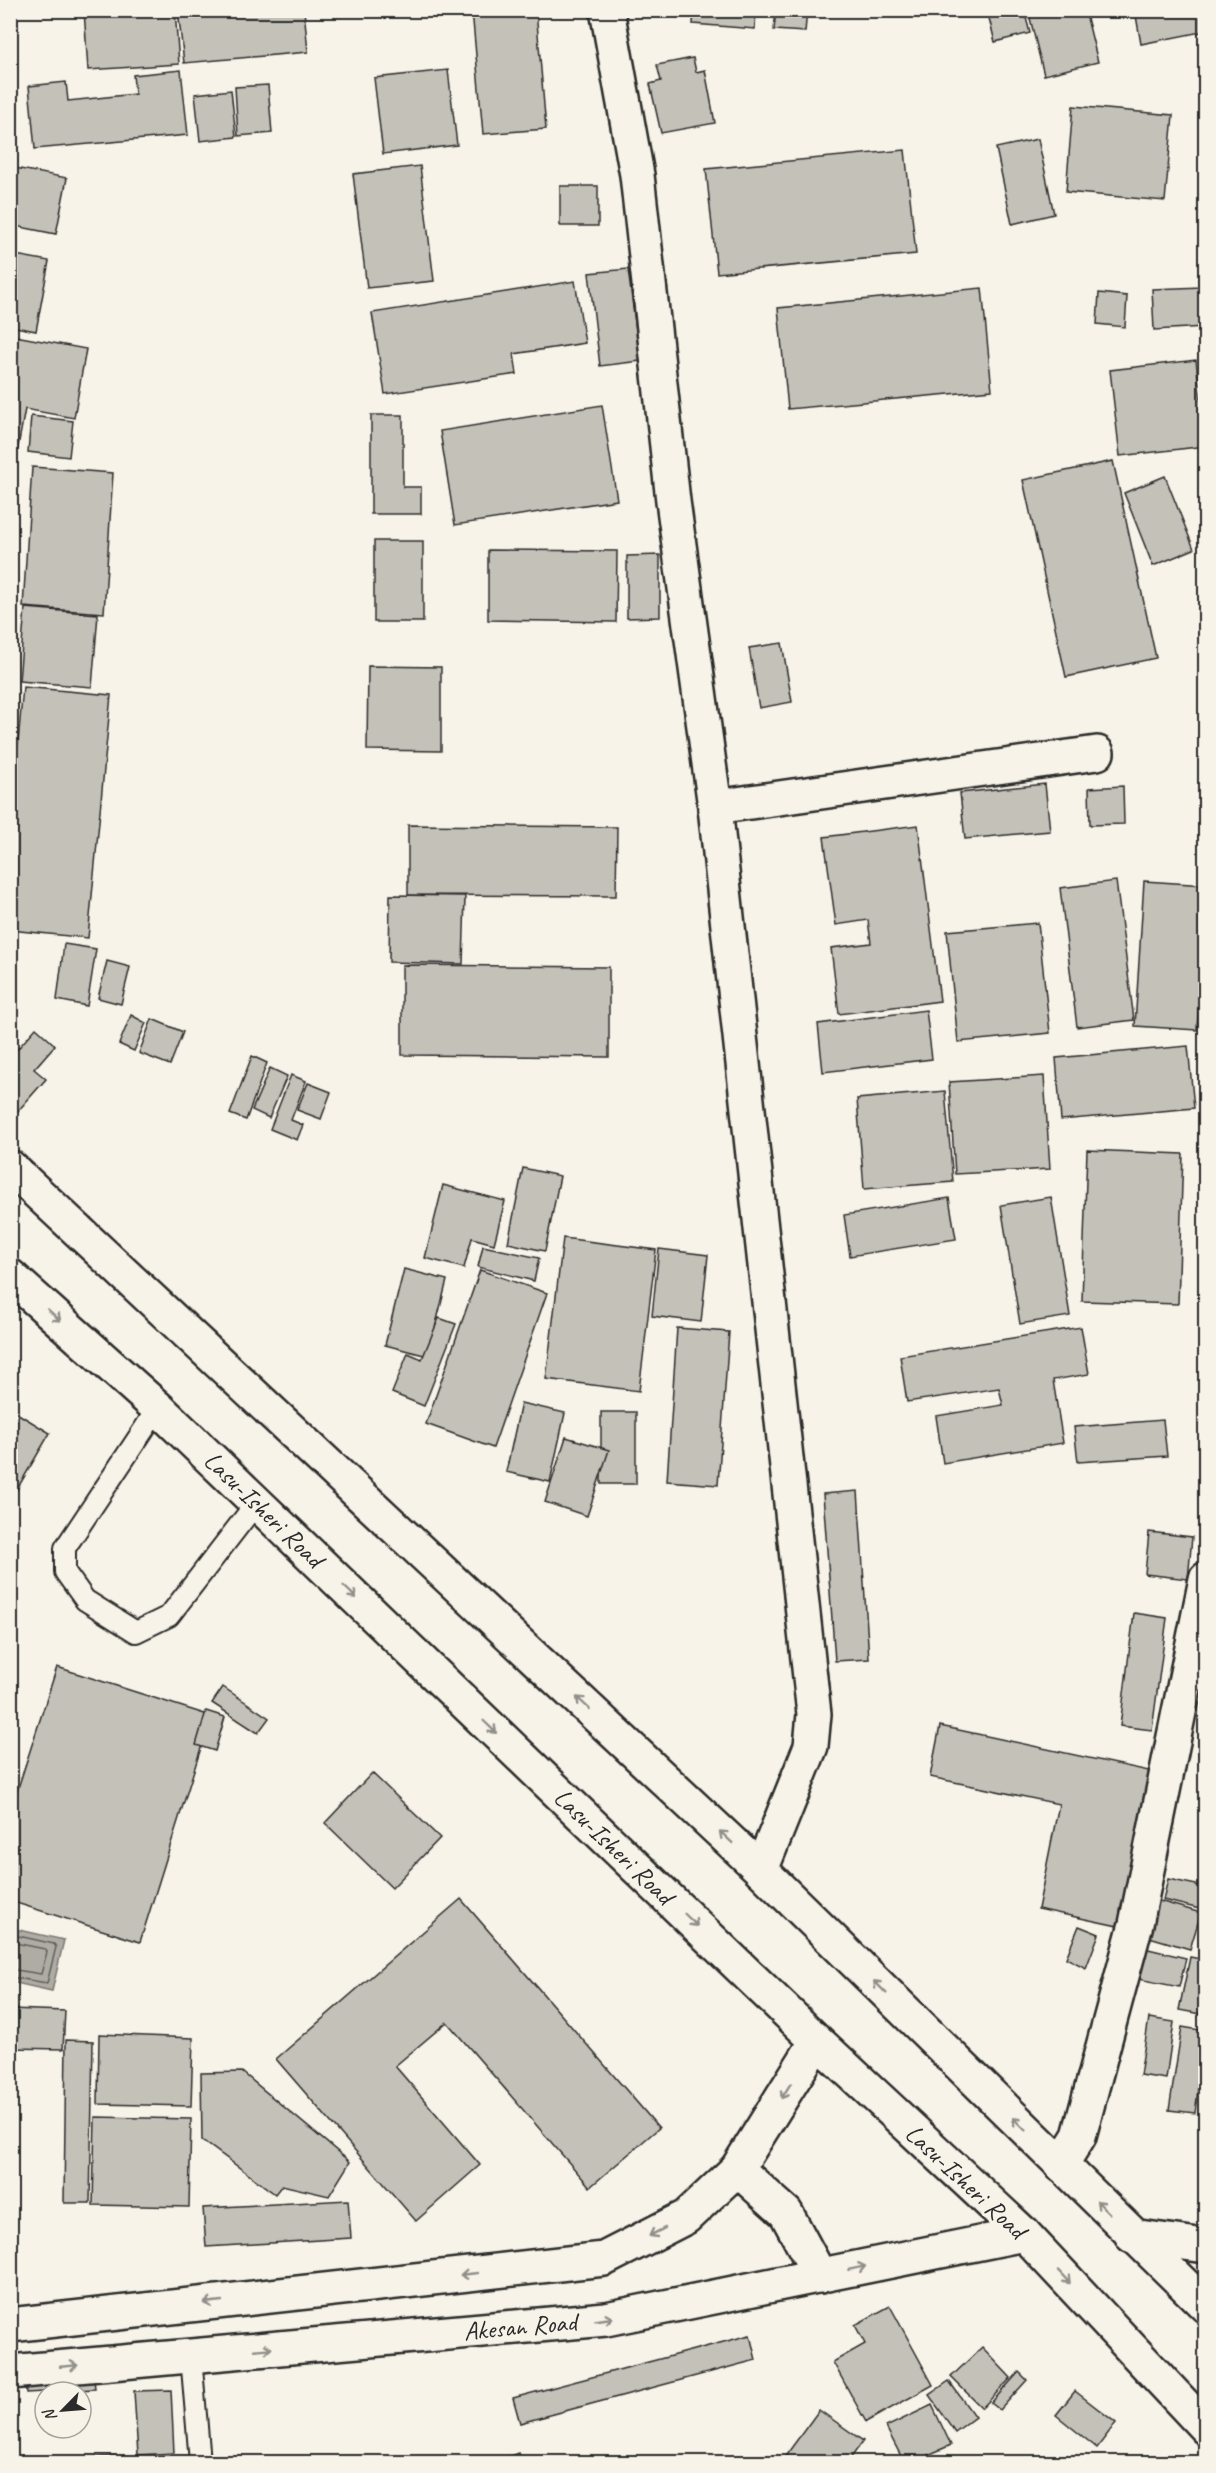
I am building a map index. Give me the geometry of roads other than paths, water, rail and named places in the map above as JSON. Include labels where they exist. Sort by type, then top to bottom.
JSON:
[{"type":"street","points":[[607,10],[637,175],[673,501],[715,807],[814,1714],[811,1746],[761,1870]]},
{"type":"street","points":[[715,807],[1096,753]]},
{"type":"street","points":[[14,1179],[761,1870],[1206,2306]]},
{"type":"street","name":"Lasu-Isheri Road","points":[[10,1276],[158,1408],[817,2042],[1024,2234],[1206,2428]]},
{"type":"street","points":[[1061,2165],[1079,2136],[1136,1924],[1206,1579]]},
{"type":"street","points":[[10,2325],[604,2259],[686,2217],[737,2169],[817,2042]]},
{"type":"street","points":[[737,2169],[786,2213],[820,2276]]},
{"type":"street","name":"Akesan Road","points":[[10,2372],[606,2319],[1024,2234]]},
{"type":"street","points":[[1132,2236],[1206,2246]]},
{"type":"lane","points":[[158,1408],[66,1548],[65,1572],[85,1600],[136,1632],[169,1616],[257,1502]]},
{"type":"lane","points":[[191,2356],[200,2463]]},
{"type":"water","points":[[11,1928],[64,1940],[52,1991],[11,1982]]}]
